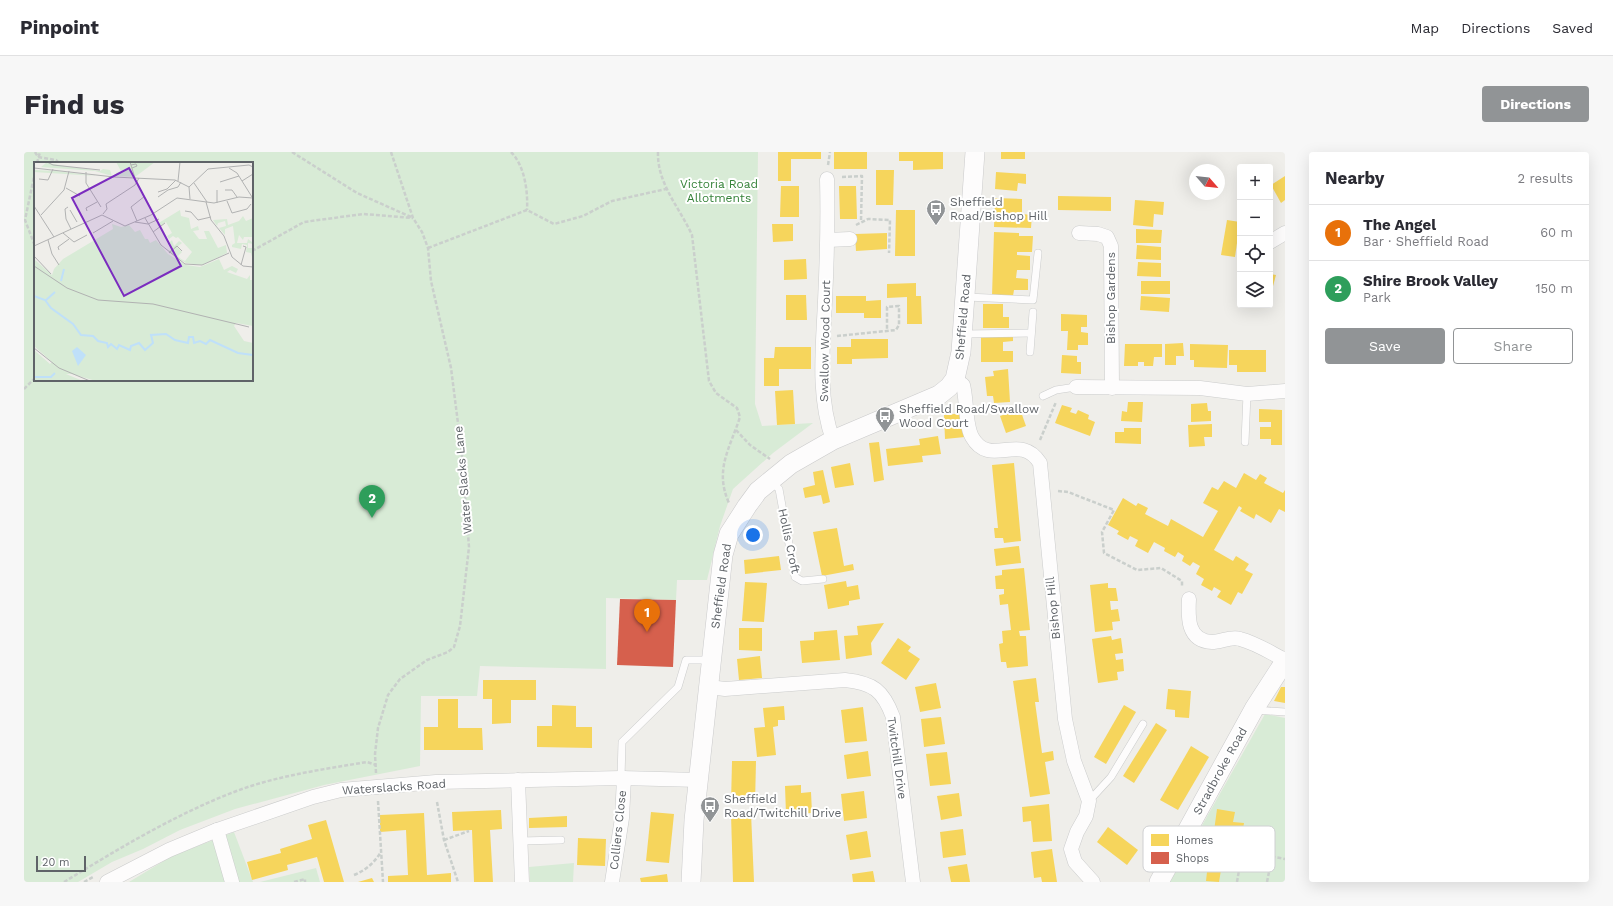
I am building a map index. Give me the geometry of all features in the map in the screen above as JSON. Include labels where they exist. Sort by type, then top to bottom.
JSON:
[{"type":"main road","name":"Sheffield Road","points":[[691,882],[692,840],[723,555],[729,534],[758,492],[770,480],[791,464],[833,440],[928,401],[949,387],[955,379],[959,366],[963,334],[975,152]]},
{"type":"main road","name":"Stradbroke Road","points":[[1190,826],[1254,710],[1285,661]]},
{"type":"main road","name":"Stradbroke Road","points":[[1159,882],[1165,872]]},
{"type":"street","name":"Swallow Wood Court","points":[[832,178],[828,240],[823,388],[825,418],[833,440]]},
{"type":"street","points":[[828,240],[852,233]]},
{"type":"street","name":"Bishop Gardens","points":[[1079,233],[1098,234],[1107,237],[1111,246],[1112,388]]},
{"type":"street","points":[[1273,240],[1285,233]]},
{"type":"street","name":"Bishop Hill","points":[[955,379],[963,386],[972,437],[982,448],[993,452],[1024,449],[1034,454],[1040,463],[1065,719],[1074,761],[1088,801]]},
{"type":"street","points":[[1076,387],[1200,388],[1247,394],[1285,391]]},
{"type":"street","points":[[1185,595],[1188,619],[1192,632],[1201,639],[1212,642],[1239,638],[1285,661]]},
{"type":"street","name":"Twitchill Drive","points":[[709,687],[725,689],[845,680],[859,681],[882,694],[893,717],[912,882]]},
{"type":"street","name":"Waterslacks Road","points":[[107,882],[168,850],[217,830],[313,796],[341,790],[436,782],[622,778],[699,780]]},
{"type":"street","name":"Colliers Close","points":[[612,882],[622,818],[622,778]]},
{"type":"street","points":[[518,780],[522,882]]},
{"type":"street","points":[[1088,801],[1086,816],[1072,849],[1075,862],[1093,882]]},
{"type":"street","points":[[217,830],[232,882]]},
{"type":"lane","points":[[966,297],[1033,300],[1038,253]]},
{"type":"lane","points":[[1030,352],[1033,312]]},
{"type":"lane","points":[[963,334],[1031,333]]},
{"type":"lane","points":[[1043,396],[1056,390],[1076,387]]},
{"type":"lane","points":[[1245,442],[1247,394]]},
{"type":"lane","name":"Hollis Croft","points":[[770,480],[779,489],[795,577],[802,581],[823,579]]},
{"type":"lane","points":[[622,778],[622,742],[678,687],[686,660],[712,660]]},
{"type":"lane","points":[[1254,710],[1285,712]]},
{"type":"lane","points":[[1088,801],[1111,777],[1143,724]]},
{"type":"lane","points":[[520,840],[561,840]]},
{"type":"path","points":[[35,152],[38,157],[56,160],[58,162]]},
{"type":"path","points":[[37,162],[40,152]]},
{"type":"path","points":[[292,152],[357,193],[413,218]]},
{"type":"path","name":"Water Slacks Lane","points":[[376,777],[374,754],[378,728],[388,695],[400,679],[405,675],[427,660],[448,652],[454,647],[460,626],[468,554],[461,448],[451,368],[431,281],[428,248],[422,232],[413,218],[391,152]]},
{"type":"path","points":[[511,152],[516,157],[528,191],[527,210]]},
{"type":"path","points":[[658,152],[662,178],[666,189],[684,218],[692,235],[709,381],[716,392],[737,408],[740,417],[727,449],[723,466],[723,486],[730,504],[743,513]]},
{"type":"path","points":[[832,178],[862,176],[861,221],[852,233]]},
{"type":"path","points":[[34,177],[25,220],[34,243]]},
{"type":"path","points":[[428,248],[527,210],[554,224],[583,216],[612,201],[666,189]]},
{"type":"path","points":[[253,249],[304,222],[363,214],[413,218]]},
{"type":"path","points":[[861,221],[868,219],[890,220],[889,252]]},
{"type":"path","points":[[834,336],[886,331],[896,330],[899,325],[899,306],[887,307],[886,331]]},
{"type":"path","points":[[24,389],[34,379]]},
{"type":"path","points":[[1040,440],[1052,410],[1057,401],[1061,400]]},
{"type":"path","points":[[736,430],[750,445],[772,460]]},
{"type":"path","points":[[1060,491],[1068,492],[1114,510],[1102,532],[1104,553],[1137,570],[1161,568],[1182,580],[1185,595]]},
{"type":"path","points":[[64,882],[134,840],[242,789],[299,773],[367,762],[376,765]]},
{"type":"path","points":[[378,799],[383,882]]},
{"type":"path","points":[[437,802],[444,840],[458,882]]},
{"type":"path","points":[[444,840],[469,832]]},
{"type":"path","points":[[354,875],[363,871],[375,861],[381,851]]},
{"type":"path","points":[[1275,857],[1285,859]]},
{"type":"path","points":[[1237,882],[1239,872]]},
{"type":"path","points":[[1267,882],[1269,872]]},
{"type":"path","points":[[294,882],[305,879],[305,882]]},
{"type":"green space","name":"Victoria Road Allotments","points":[[24,152],[758,152],[755,404],[762,426],[813,423],[773,453],[733,489],[720,526],[707,580],[677,580],[676,600],[606,598],[606,669],[480,666],[477,696],[421,696],[420,766],[324,785],[235,809],[180,830],[143,849],[112,862],[78,882],[24,882]]},
{"type":"green space","points":[[1265,714],[1285,718],[1285,882],[1170,882],[1176,872],[1275,872],[1275,826],[1202,826]]},
{"type":"green space","points":[[234,832],[253,882],[129,882],[172,856]]},
{"type":"green space","points":[[574,863],[573,882],[530,882],[529,867]]},
{"type":"green space","points":[[316,868],[320,882],[260,882]]},
{"type":"building: Homes","points":[[778,152],[821,152],[821,159],[791,159],[791,181],[778,181]]},
{"type":"building: Homes","points":[[834,152],[867,152],[867,169],[834,169]]},
{"type":"building: Homes","points":[[899,152],[943,152],[943,169],[913,170],[913,161],[899,161]]},
{"type":"building: Homes","points":[[1001,152],[1025,152],[1025,159],[1001,159]]},
{"type":"building: Homes","points":[[876,170],[894,170],[893,205],[876,205]]},
{"type":"building: Homes","points":[[996,172],[1026,174],[1026,184],[1018,183],[1017,191],[995,189]]},
{"type":"building: Homes","points":[[1285,176],[1285,200],[1281,203],[1273,189],[1273,184]]},
{"type":"building: Homes","points":[[781,186],[799,186],[799,217],[780,217]]},
{"type":"building: Homes","points":[[839,186],[856,186],[857,219],[840,219]]},
{"type":"building: Homes","points":[[1058,196],[1111,197],[1111,211],[1058,210]]},
{"type":"building: Homes","points":[[995,198],[1022,199],[1022,214],[1032,215],[1031,228],[994,227]]},
{"type":"building: Homes","points":[[1135,200],[1164,202],[1163,215],[1154,214],[1153,227],[1133,225]]},
{"type":"building: Homes","points":[[896,210],[915,210],[915,256],[895,256]]},
{"type":"building: Homes","points":[[1227,220],[1237,222],[1237,243],[1235,257],[1221,255]]},
{"type":"building: Homes","points":[[772,224],[793,224],[793,241],[773,242]]},
{"type":"building: Homes","points":[[1136,229],[1162,230],[1161,243],[1136,243]]},
{"type":"building: Homes","points":[[994,232],[1019,233],[1019,236],[1033,236],[1032,252],[1017,252],[1017,255],[1030,256],[1030,270],[1017,270],[1016,278],[1028,279],[1028,290],[1014,290],[1013,296],[992,296]]},
{"type":"building: Homes","points":[[887,233],[887,249],[856,251],[855,234]]},
{"type":"building: Homes","points":[[1137,245],[1161,247],[1161,260],[1136,259]]},
{"type":"building: Homes","points":[[806,259],[807,279],[784,280],[784,260]]},
{"type":"building: Homes","points":[[1138,262],[1161,263],[1161,277],[1137,276]]},
{"type":"building: Homes","points":[[1273,274],[1276,275],[1273,286]]},
{"type":"building: Homes","points":[[1141,281],[1170,281],[1170,294],[1141,294]]},
{"type":"building: Homes","points":[[916,283],[916,296],[921,296],[922,324],[907,324],[907,297],[887,298],[887,284]]},
{"type":"building: Homes","points":[[786,295],[806,295],[807,320],[786,320]]},
{"type":"building: Homes","points":[[836,296],[866,296],[866,301],[881,300],[881,318],[864,318],[864,313],[836,313]]},
{"type":"building: Homes","points":[[1141,296],[1170,298],[1169,312],[1140,310]]},
{"type":"building: Homes","points":[[983,304],[1003,304],[1003,317],[1009,317],[1009,328],[983,328]]},
{"type":"building: Homes","points":[[1061,314],[1087,315],[1087,327],[1081,327],[1081,332],[1088,333],[1088,345],[1078,345],[1078,350],[1067,350],[1068,331],[1061,331]]},
{"type":"building: Homes","points":[[981,336],[1013,336],[1013,341],[1003,342],[1003,351],[1013,351],[1013,362],[981,362]]},
{"type":"building: Homes","points":[[851,339],[888,339],[888,358],[852,359],[852,364],[837,364],[837,347],[851,347]]},
{"type":"building: Homes","points":[[1183,343],[1184,356],[1176,356],[1176,365],[1165,365],[1165,344]]},
{"type":"building: Homes","points":[[1125,344],[1162,344],[1162,357],[1154,357],[1153,366],[1144,366],[1144,362],[1138,362],[1138,366],[1124,366]]},
{"type":"building: Homes","points":[[1190,344],[1228,345],[1227,368],[1194,367],[1194,360],[1190,360]]},
{"type":"building: Homes","points":[[775,347],[811,347],[811,369],[779,369],[779,386],[764,386],[764,358],[774,358]]},
{"type":"building: Homes","points":[[1229,350],[1266,350],[1266,372],[1237,372],[1237,365],[1229,365]]},
{"type":"building: Homes","points":[[1062,355],[1077,356],[1077,362],[1081,362],[1081,374],[1061,373]]},
{"type":"building: Homes","points":[[1008,369],[1010,402],[994,403],[993,396],[987,396],[985,377],[994,376],[993,371]]},
{"type":"building: Homes","points":[[793,390],[795,424],[777,425],[775,391]]},
{"type":"building: Homes","points":[[1128,402],[1143,402],[1142,422],[1121,421],[1122,411],[1127,412]]},
{"type":"building: Homes","points":[[1207,403],[1208,411],[1211,411],[1211,421],[1191,422],[1191,404]]},
{"type":"building: Homes","points":[[1062,405],[1072,408],[1070,412],[1076,414],[1078,410],[1089,415],[1088,419],[1095,422],[1090,436],[1055,423]]},
{"type":"building: Homes","points":[[1020,409],[1026,426],[1006,433],[1000,416]]},
{"type":"building: Homes","points":[[1259,409],[1282,410],[1282,445],[1271,445],[1271,439],[1260,439],[1260,427],[1271,427],[1271,422],[1259,422]]},
{"type":"building: Homes","points":[[964,413],[965,437],[945,439],[944,415]]},
{"type":"building: Homes","points":[[1212,424],[1212,437],[1204,437],[1205,446],[1189,447],[1188,425]]},
{"type":"building: Homes","points":[[1124,428],[1141,428],[1141,444],[1115,443],[1115,432],[1124,432]]},
{"type":"building: Homes","points":[[938,436],[941,454],[922,456],[923,462],[888,466],[886,449],[920,445],[919,439]]},
{"type":"building: Homes","points":[[879,442],[884,480],[874,482],[869,443]]},
{"type":"building: Homes","points":[[850,463],[854,485],[835,488],[831,467]]},
{"type":"building: Homes","points":[[1014,463],[1021,541],[1004,543],[1003,538],[995,538],[994,528],[998,528],[992,465]]},
{"type":"building: Homes","points":[[823,470],[830,502],[823,504],[821,495],[805,498],[803,488],[815,485],[813,472]]},
{"type":"building: Homes","points":[[1244,473],[1256,480],[1260,474],[1267,478],[1264,483],[1283,493],[1285,490],[1285,512],[1279,509],[1271,523],[1256,514],[1254,519],[1240,511],[1242,508],[1239,506],[1214,550],[1233,561],[1236,556],[1249,564],[1245,570],[1253,574],[1242,594],[1238,592],[1231,605],[1217,597],[1221,591],[1214,587],[1212,591],[1201,585],[1204,579],[1196,574],[1200,566],[1193,562],[1190,566],[1182,561],[1184,556],[1178,552],[1175,557],[1164,551],[1165,548],[1154,542],[1148,553],[1135,546],[1138,540],[1130,536],[1128,540],[1117,534],[1119,531],[1108,525],[1123,498],[1136,506],[1138,503],[1148,508],[1145,514],[1168,526],[1171,519],[1203,537],[1218,511],[1203,503],[1212,487],[1218,490],[1224,481],[1236,488]]},
{"type":"building: Homes","points":[[837,528],[844,566],[853,564],[854,570],[822,576],[813,532]]},
{"type":"building: Homes","points":[[1019,546],[1021,563],[996,566],[994,549]]},
{"type":"building: Homes","points":[[779,556],[781,570],[745,574],[744,560]]},
{"type":"building: Homes","points":[[1024,568],[1030,630],[1019,631],[1020,636],[1026,636],[1028,666],[1007,668],[1006,662],[1001,662],[999,644],[1003,643],[1002,631],[1011,630],[1008,604],[1000,605],[999,595],[1004,594],[1004,589],[996,589],[995,576],[1002,575],[1002,570]]},
{"type":"building: Homes","points":[[846,581],[847,587],[858,585],[860,599],[849,601],[849,605],[828,609],[824,585]]},
{"type":"building: Homes","points":[[745,582],[767,583],[764,622],[742,621]]},
{"type":"building: Homes","points":[[1108,583],[1108,588],[1116,588],[1118,601],[1110,601],[1111,610],[1118,609],[1120,621],[1112,622],[1113,630],[1095,632],[1090,585]]},
{"type":"building: Homes","points":[[884,623],[871,643],[872,655],[846,659],[844,636],[858,635],[857,626]]},
{"type":"building: Homes","points":[[739,628],[762,628],[762,651],[739,650]]},
{"type":"building: Homes","points":[[837,630],[840,660],[802,663],[800,641],[814,640],[814,632]]},
{"type":"building: Homes","points":[[1111,636],[1112,640],[1121,638],[1123,653],[1115,654],[1116,660],[1123,659],[1124,671],[1117,672],[1118,680],[1098,683],[1092,639]]},
{"type":"building: Homes","points":[[898,638],[911,647],[908,651],[920,659],[906,680],[881,663]]},
{"type":"building: Homes","points":[[760,656],[762,678],[739,680],[737,659]]},
{"type":"building: Homes","points":[[1036,678],[1039,702],[1035,702],[1042,753],[1053,751],[1054,760],[1045,762],[1050,794],[1030,797],[1013,681]]},
{"type":"building: Homes","points":[[483,680],[536,680],[536,700],[511,700],[511,723],[492,724],[492,699],[483,699]]},
{"type":"building: Homes","points":[[936,683],[941,708],[920,712],[915,687]]},
{"type":"building: Homes","points":[[1281,687],[1285,687],[1285,703],[1274,701]]},
{"type":"building: Homes","points":[[1168,689],[1191,691],[1189,718],[1175,717],[1175,710],[1166,709]]},
{"type":"building: Homes","points":[[438,699],[458,699],[458,728],[482,728],[483,750],[424,750],[424,727],[438,727]]},
{"type":"building: Homes","points":[[552,705],[576,706],[576,727],[592,727],[592,748],[537,747],[537,726],[552,726]]},
{"type":"building: Homes","points":[[1124,705],[1136,712],[1106,764],[1094,757]]},
{"type":"building: Homes","points":[[784,706],[785,720],[778,720],[778,726],[773,727],[776,755],[757,757],[754,728],[765,727],[763,708]]},
{"type":"building: Homes","points":[[863,707],[867,741],[845,743],[841,710]]},
{"type":"building: Homes","points":[[941,717],[945,744],[924,747],[921,719]]},
{"type":"building: Homes","points":[[1156,723],[1167,730],[1134,783],[1123,776]]},
{"type":"building: Homes","points":[[1191,746],[1209,757],[1178,810],[1160,800]]},
{"type":"building: Homes","points":[[868,751],[871,776],[847,779],[844,755]]},
{"type":"building: Homes","points":[[947,752],[951,784],[930,786],[926,754]]},
{"type":"building: Homes","points":[[732,761],[756,761],[755,804],[731,804]]},
{"type":"building: Homes","points":[[801,785],[801,793],[811,792],[812,813],[786,814],[785,786]]},
{"type":"building: Homes","points":[[864,791],[867,818],[844,821],[841,794]]},
{"type":"building: Homes","points":[[959,793],[962,816],[941,820],[937,796]]},
{"type":"building: Homes","points":[[1049,804],[1052,841],[1033,842],[1031,821],[1023,822],[1022,807]]},
{"type":"building: Homes","points":[[1217,809],[1235,812],[1233,822],[1244,823],[1244,826],[1215,826]]},
{"type":"building: Homes","points":[[501,810],[502,829],[490,830],[493,882],[474,882],[472,830],[453,831],[452,812]]},
{"type":"building: Homes","points":[[651,812],[674,814],[669,863],[646,861]]},
{"type":"building: Homes","points":[[424,813],[427,875],[451,873],[451,882],[388,882],[388,876],[408,875],[406,830],[380,832],[380,815]]},
{"type":"building: Homes","points":[[751,813],[754,882],[733,882],[731,814]]},
{"type":"building: Homes","points":[[567,816],[567,827],[529,828],[529,818]]},
{"type":"building: Homes","points":[[326,820],[344,882],[324,882],[317,857],[287,865],[288,870],[252,880],[247,862],[281,853],[280,849],[312,839],[308,825]]},
{"type":"building: Homes","points":[[1108,827],[1138,850],[1127,865],[1097,842]]},
{"type":"building: Homes","points":[[963,829],[966,855],[943,858],[940,832]]},
{"type":"building: Homes","points":[[867,831],[871,857],[850,860],[846,835]]},
{"type":"building: Homes","points":[[578,838],[606,839],[605,866],[577,865]]},
{"type":"building: Homes","points":[[1052,849],[1057,882],[1042,882],[1041,877],[1034,878],[1031,852]]},
{"type":"building: Homes","points":[[967,864],[970,882],[951,882],[948,867]]},
{"type":"building: Homes","points":[[873,871],[875,882],[853,882],[852,874]]},
{"type":"building: Homes","points":[[1207,872],[1221,872],[1219,882],[1206,881]]},
{"type":"building: Homes","points":[[667,874],[668,882],[641,882],[640,878]]},
{"type":"building: Homes","points":[[372,878],[374,882],[358,882]]},
{"type":"building: Shops","points":[[620,599],[676,600],[673,667],[617,665]]},
{"type":"place","name":"Sheffield Road/Bishop Hill","points":[[936,226]]},
{"type":"place","name":"Sheffield Road/Swallow Wood Court","points":[[885,433]]},
{"type":"place","name":"Shire Brook Valley","points":[[372,518]]},
{"type":"place","name":"The Angel","points":[[647,632]]},
{"type":"place","name":"Sheffield Road/Twitchill Drive","points":[[710,823]]}]
